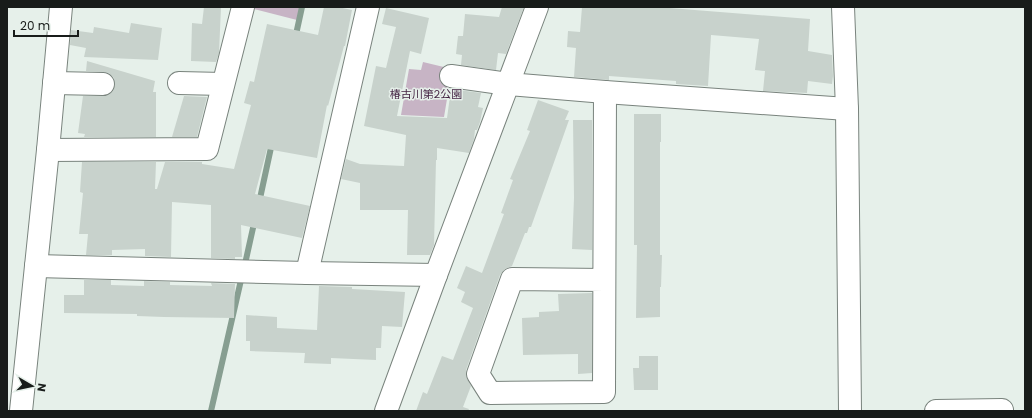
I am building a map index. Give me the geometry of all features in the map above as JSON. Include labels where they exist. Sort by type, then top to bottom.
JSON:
[{"type":"street","points":[[21,411],[62,7]]},
{"type":"street","points":[[48,150],[206,149],[243,7]]},
{"type":"street","points":[[307,273],[368,7]]},
{"type":"street","points":[[386,411],[537,7]]},
{"type":"street","points":[[843,7],[847,109],[850,411]]},
{"type":"street","points":[[451,76],[508,84],[847,109]]},
{"type":"street","points":[[54,82],[103,84]]},
{"type":"street","points":[[179,83],[223,84]]},
{"type":"street","points":[[604,280],[512,279],[478,374],[490,393],[604,392],[605,92]]},
{"type":"street","points":[[36,266],[436,275]]},
{"type":"street","points":[[936,411],[1002,410]]},
{"type":"green space","points":[[255,7],[300,7],[297,20],[254,9]]},
{"type":"green space","name":"椿古川第2公園","points":[[423,62],[452,69],[444,117],[401,115],[409,69],[421,70]]},
{"type":"building","points":[[204,7],[221,7],[219,53],[216,62],[191,61],[192,23],[202,24]]},
{"type":"building","points":[[324,7],[338,7],[352,10],[345,46],[328,106],[327,105],[317,158],[267,149],[255,194],[310,206],[302,238],[241,225],[242,257],[235,257],[235,259],[211,258],[211,205],[172,202],[171,257],[145,256],[145,249],[112,250],[112,255],[86,255],[88,234],[79,234],[83,193],[80,192],[82,162],[156,162],[155,189],[157,189],[165,162],[202,162],[202,164],[234,169],[251,105],[244,103],[250,81],[254,82],[267,24],[318,35]]},
{"type":"building","points":[[502,7],[524,7],[506,54],[498,53],[496,70],[461,65],[462,55],[456,54],[458,36],[463,36],[465,14],[499,17]]},
{"type":"building","points":[[582,7],[657,7],[810,19],[808,51],[832,55],[832,84],[808,81],[807,93],[763,91],[765,71],[755,70],[759,39],[711,35],[708,86],[676,84],[676,81],[609,76],[609,80],[574,77],[576,48],[567,47],[568,31],[580,32]]},
{"type":"building","points":[[386,8],[429,18],[421,54],[410,51],[397,116],[447,118],[451,89],[481,93],[478,107],[483,108],[480,122],[477,130],[475,130],[474,139],[469,153],[437,148],[434,245],[430,255],[407,255],[408,210],[360,210],[360,183],[341,179],[346,159],[360,164],[404,166],[406,135],[364,126],[376,66],[386,68],[396,27],[382,24]]},
{"type":"building","points":[[131,23],[162,28],[158,60],[84,57],[86,48],[70,45],[71,30],[93,33],[94,27],[129,33]]},
{"type":"building","points":[[87,61],[155,81],[153,92],[156,92],[156,137],[84,137],[85,134],[78,133],[83,96],[109,95],[113,91],[115,85],[114,78],[109,73],[86,71]]},
{"type":"building","points":[[184,96],[207,97],[197,137],[172,137]]},
{"type":"building","points":[[538,100],[569,111],[565,120],[569,120],[531,227],[529,227],[527,233],[525,233],[512,266],[505,269],[500,275],[466,370],[466,376],[471,386],[463,407],[469,409],[468,411],[416,411],[423,392],[427,394],[442,356],[453,360],[473,308],[461,302],[465,292],[457,288],[466,266],[482,273],[504,214],[501,213],[513,180],[510,179],[530,131],[527,130]]},
{"type":"building","points":[[634,114],[661,114],[660,255],[662,255],[660,317],[636,318],[637,245],[634,245]]},
{"type":"building","points":[[573,120],[592,120],[592,250],[572,249],[574,198]]},
{"type":"building","points":[[84,280],[111,280],[111,285],[144,286],[144,281],[170,282],[170,285],[212,286],[211,283],[235,284],[234,318],[64,313],[64,295],[84,295]]},
{"type":"building","points":[[319,286],[352,287],[352,289],[405,292],[402,327],[382,326],[381,348],[376,348],[376,360],[331,358],[331,364],[304,363],[305,353],[250,351],[250,341],[246,341],[246,315],[277,317],[277,328],[317,330]]},
{"type":"building","points":[[592,293],[592,373],[578,374],[578,354],[523,355],[522,318],[539,317],[539,312],[559,311],[558,294]]},
{"type":"building","points":[[639,356],[658,356],[658,390],[634,390],[633,368],[639,368]]},
{"type":"waterway","points":[[295,39],[302,7]]},
{"type":"waterway","points":[[259,203],[272,143]]},
{"type":"waterway","points":[[245,264],[255,219]]},
{"type":"waterway","points":[[211,411],[241,280]]}]
